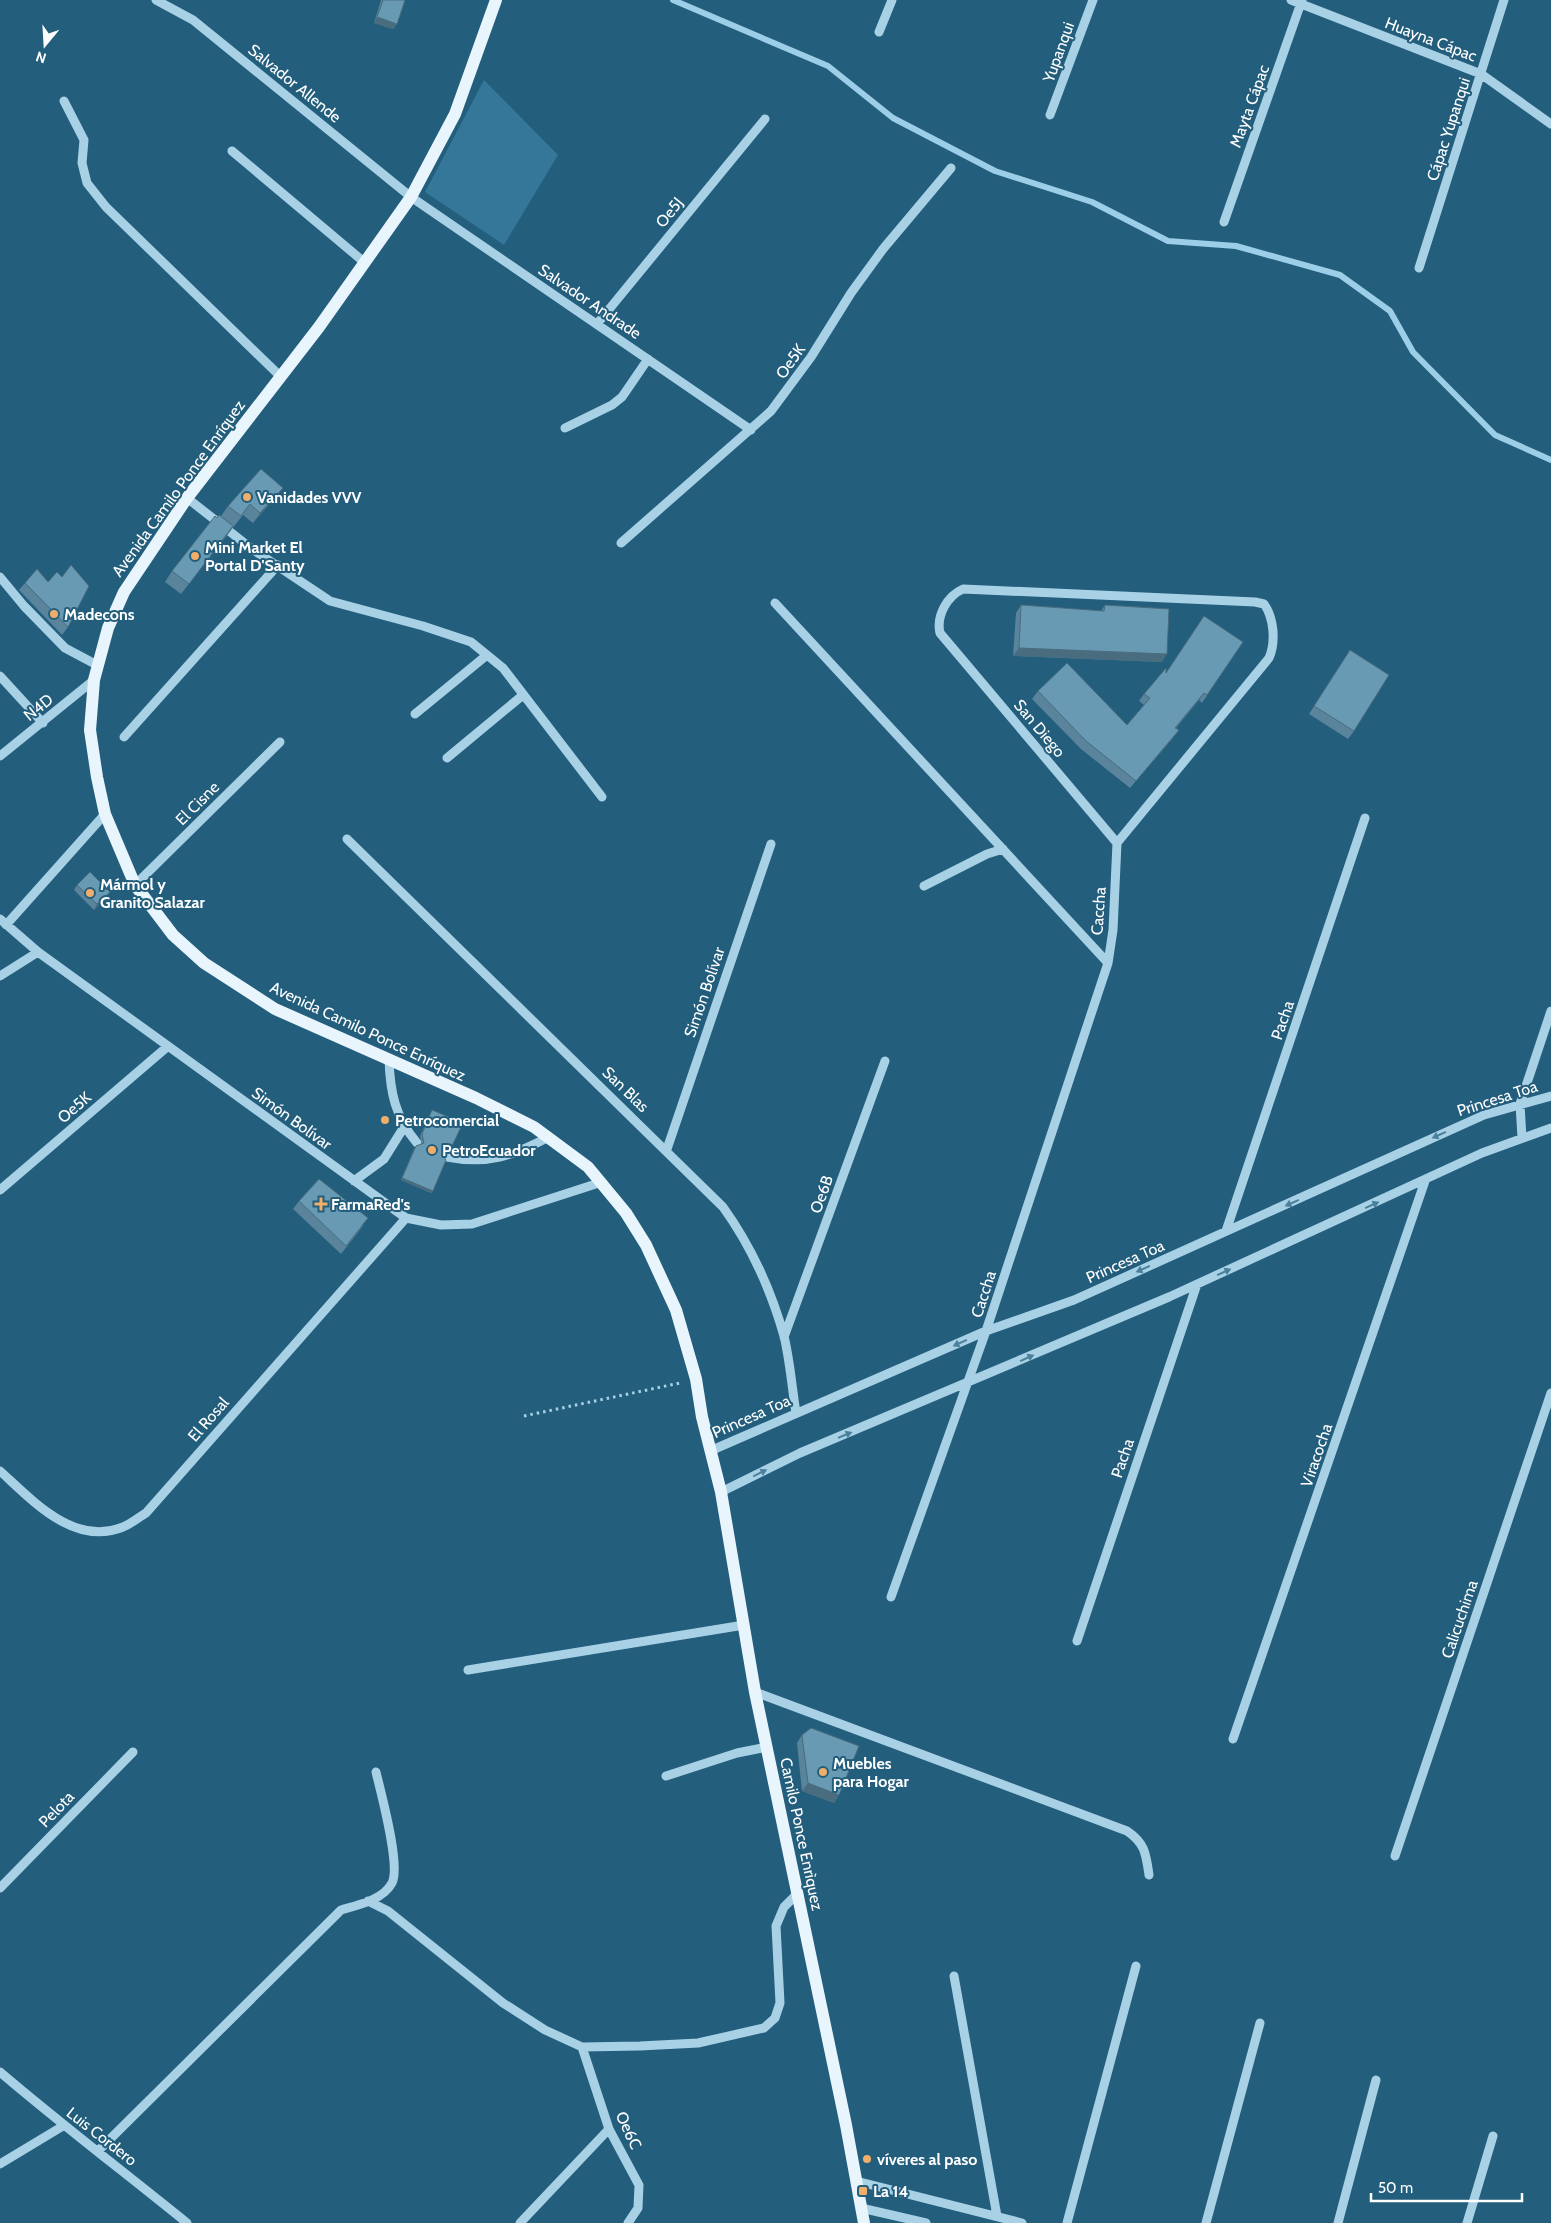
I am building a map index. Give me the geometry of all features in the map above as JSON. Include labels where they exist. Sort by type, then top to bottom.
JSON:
[{"type":"main road","name":"Avenida Camilo Ponce Enríquez","points":[[496,0],[455,114],[411,197],[319,327],[187,498],[135,572],[108,628],[97,665],[90,730],[105,814],[135,885],[173,936],[204,963],[275,1009],[476,1098],[534,1127],[588,1167],[602,1182],[646,1245],[676,1310],[696,1379],[710,1451]]},
{"type":"main road","name":"Camilo Ponce Enrìquez","points":[[710,1451],[721,1492],[755,1692],[798,1893],[864,2223]]},
{"type":"street","name":"Salvador Allende","points":[[156,0],[193,20],[411,197]]},
{"type":"street","points":[[879,32],[892,0]]},
{"type":"street","name":"Yupanqui","points":[[1050,115],[1093,0]]},
{"type":"street","name":"Huayna Cápac","points":[[1291,0],[1302,2],[1481,74],[1551,124]]},
{"type":"street","name":"Cápac Yupanqui","points":[[1419,268],[1504,0]]},
{"type":"street","name":"Mayta Cápac","points":[[1224,222],[1302,2]]},
{"type":"street","points":[[64,101],[84,140],[82,163],[87,183],[106,207],[280,376]]},
{"type":"street","name":"Oe5J","points":[[597,324],[765,119]]},
{"type":"street","points":[[232,151],[364,262]]},
{"type":"street","name":"Oe5K","points":[[621,543],[751,430],[781,400],[852,293],[893,236],[951,168]]},
{"type":"street","name":"Salvador Andrade","points":[[411,197],[751,430]]},
{"type":"street","points":[[566,428],[622,397],[648,359]]},
{"type":"street","points":[[187,498],[252,549],[330,601],[423,626],[471,642],[503,668],[602,797]]},
{"type":"street","points":[[124,737],[278,566]]},
{"type":"street","points":[[0,577],[24,606],[65,648],[97,665]]},
{"type":"street","name":"San Diego","points":[[963,589],[1255,602],[1264,604],[1269,611],[1274,642],[1269,658],[1117,843],[940,633],[938,625],[940,616],[954,593],[963,589]]},
{"type":"street","points":[[774,603],[1108,963]]},
{"type":"street","points":[[415,714],[487,655]]},
{"type":"street","points":[[0,676],[43,722]]},
{"type":"street","name":"N4D","points":[[0,756],[94,680]]},
{"type":"street","points":[[447,758],[523,695]]},
{"type":"street","name":"El Cisne","points":[[135,885],[280,742]]},
{"type":"street","points":[[3,922],[105,814]]},
{"type":"street","name":"Pacha","points":[[1226,1232],[1365,818]]},
{"type":"street","name":"San Blas","points":[[347,839],[667,1149],[723,1207],[745,1238],[763,1277],[784,1337],[796,1413]]},
{"type":"street","name":"Caccha","points":[[891,1596],[986,1332],[1108,963],[1113,930],[1117,843]]},
{"type":"street","name":"Simón Bolívar","points":[[667,1149],[771,844]]},
{"type":"street","points":[[924,886],[987,854],[1003,849]]},
{"type":"street","name":"Simón Bolívar","points":[[3,922],[38,952],[406,1218],[441,1225],[472,1224],[602,1182]]},
{"type":"street","points":[[0,976],[38,952]]},
{"type":"street","points":[[1522,1138],[1520,1104],[1551,1011]]},
{"type":"street","name":"Oe5K","points":[[0,1190],[167,1046]]},
{"type":"street","points":[[389,1059],[394,1101],[404,1128],[417,1143]]},
{"type":"street","name":"Oe6B","points":[[784,1337],[885,1061]]},
{"type":"street","name":"Princesa Toa","points":[[710,1451],[986,1332],[1074,1300],[1484,1115],[1551,1096]]},
{"type":"street","points":[[354,1181],[384,1159],[404,1128]]},
{"type":"street","points":[[721,1492],[800,1453],[967,1384],[1196,1284],[1482,1154],[1551,1128]]},
{"type":"street","points":[[447,1157],[469,1161],[492,1160],[519,1153],[548,1137]]},
{"type":"street","name":"Viracocha","points":[[1233,1739],[1425,1181]]},
{"type":"street","name":"El Rosal","points":[[0,1471],[49,1514],[73,1526],[99,1532],[123,1528],[146,1513],[406,1218]]},
{"type":"street","name":"Pacha","points":[[1077,1641],[1196,1284]]},
{"type":"street","name":"Calicuchima","points":[[1395,1856],[1551,1392]]},
{"type":"street","points":[[468,1670],[744,1625]]},
{"type":"street","points":[[755,1692],[1126,1831],[1138,1838],[1146,1849],[1149,1875]]},
{"type":"street","points":[[666,1776],[737,1753],[767,1747]]},
{"type":"street","name":"Pelota","points":[[0,1888],[134,1752]]},
{"type":"street","points":[[98,2151],[341,1910],[368,1901],[384,1891],[392,1882],[394,1863],[376,1772]]},
{"type":"street","points":[[368,1901],[388,1911],[503,2003],[545,2030],[582,2047],[698,2043],[764,2028],[775,2018],[780,2003],[776,1926],[784,1908],[798,1893]]},
{"type":"street","points":[[1067,2223],[1136,1966]]},
{"type":"street","points":[[954,1976],[997,2216]]},
{"type":"street","points":[[1206,2223],[1260,2023]]},
{"type":"street","name":"Oe6C","points":[[582,2047],[609,2129],[639,2184],[638,2208],[628,2223]]},
{"type":"street","name":"Luis Cordero","points":[[0,2072],[63,2126],[98,2151],[187,2223]]},
{"type":"street","points":[[1338,2223],[1376,2080]]},
{"type":"street","points":[[0,2164],[63,2126]]},
{"type":"street","points":[[520,2223],[609,2129]]},
{"type":"street","points":[[1467,2223],[1493,2136]]},
{"type":"street","points":[[856,2181],[1022,2223]]},
{"type":"street","points":[[861,2208],[926,2223]]},
{"type":"path","points":[[524,1416],[696,1379]]},
{"type":"shaded area","points":[[484,80],[558,155],[504,245],[425,192]]},
{"type":"building","points":[[383,0],[405,0],[397,24],[377,17]]},
{"type":"building","points":[[261,469],[283,488],[260,513],[250,504],[241,516],[228,506]]},
{"type":"building","points":[[219,515],[233,526],[189,584],[172,571],[215,516],[217,518]]},
{"type":"building","name":"Madecons","points":[[71,565],[89,586],[68,627],[25,583],[37,569],[48,582],[57,572],[62,577]]},
{"type":"building","points":[[1021,605],[1104,611],[1105,605],[1169,609],[1167,654],[1019,648]]},
{"type":"building","points":[[1204,616],[1243,642],[1207,695],[1204,693],[1175,728],[1179,730],[1136,781],[1086,741],[1038,691],[1067,663],[1127,725],[1150,698],[1144,694],[1166,668],[1166,673]]},
{"type":"building","points":[[1350,650],[1389,675],[1354,731],[1314,706]]},
{"type":"building","name":"Mármol y Granito Salazar","points":[[90,872],[110,892],[97,904],[77,885]]},
{"type":"building","name":"PetroEcuador","points":[[432,1110],[463,1123],[451,1148],[444,1151],[443,1156],[446,1160],[433,1191],[402,1178],[416,1146],[424,1143],[422,1134]]},
{"type":"building","points":[[319,1179],[368,1218],[346,1246],[299,1201]]},
{"type":"building","name":"Muebles para Hogar","points":[[811,1728],[859,1746],[839,1795],[808,1783],[802,1735]]},
{"type":"waterway","points":[[673,0],[828,66],[893,118],[995,171],[1092,202],[1168,241],[1236,246],[1340,275],[1390,311],[1413,352],[1495,435],[1551,460]]},
{"type":"place","name":"Vanidades VVV","points":[[247,497]]},
{"type":"place","name":"Mini Market El Portal D'Santy","points":[[195,556]]},
{"type":"place","name":"Madecons","points":[[54,614]]},
{"type":"place","name":"Mármol y Granito Salazar","points":[[90,893]]},
{"type":"place","name":"Petrocomercial","points":[[385,1120]]},
{"type":"place","name":"PetroEcuador","points":[[432,1150]]},
{"type":"place","name":"FarmaRed's","points":[[321,1204]]},
{"type":"place","name":"Muebles para Hogar","points":[[823,1772]]},
{"type":"place","name":"víveres al paso","points":[[867,2159]]},
{"type":"place","name":"La 14","points":[[863,2191]]}]
